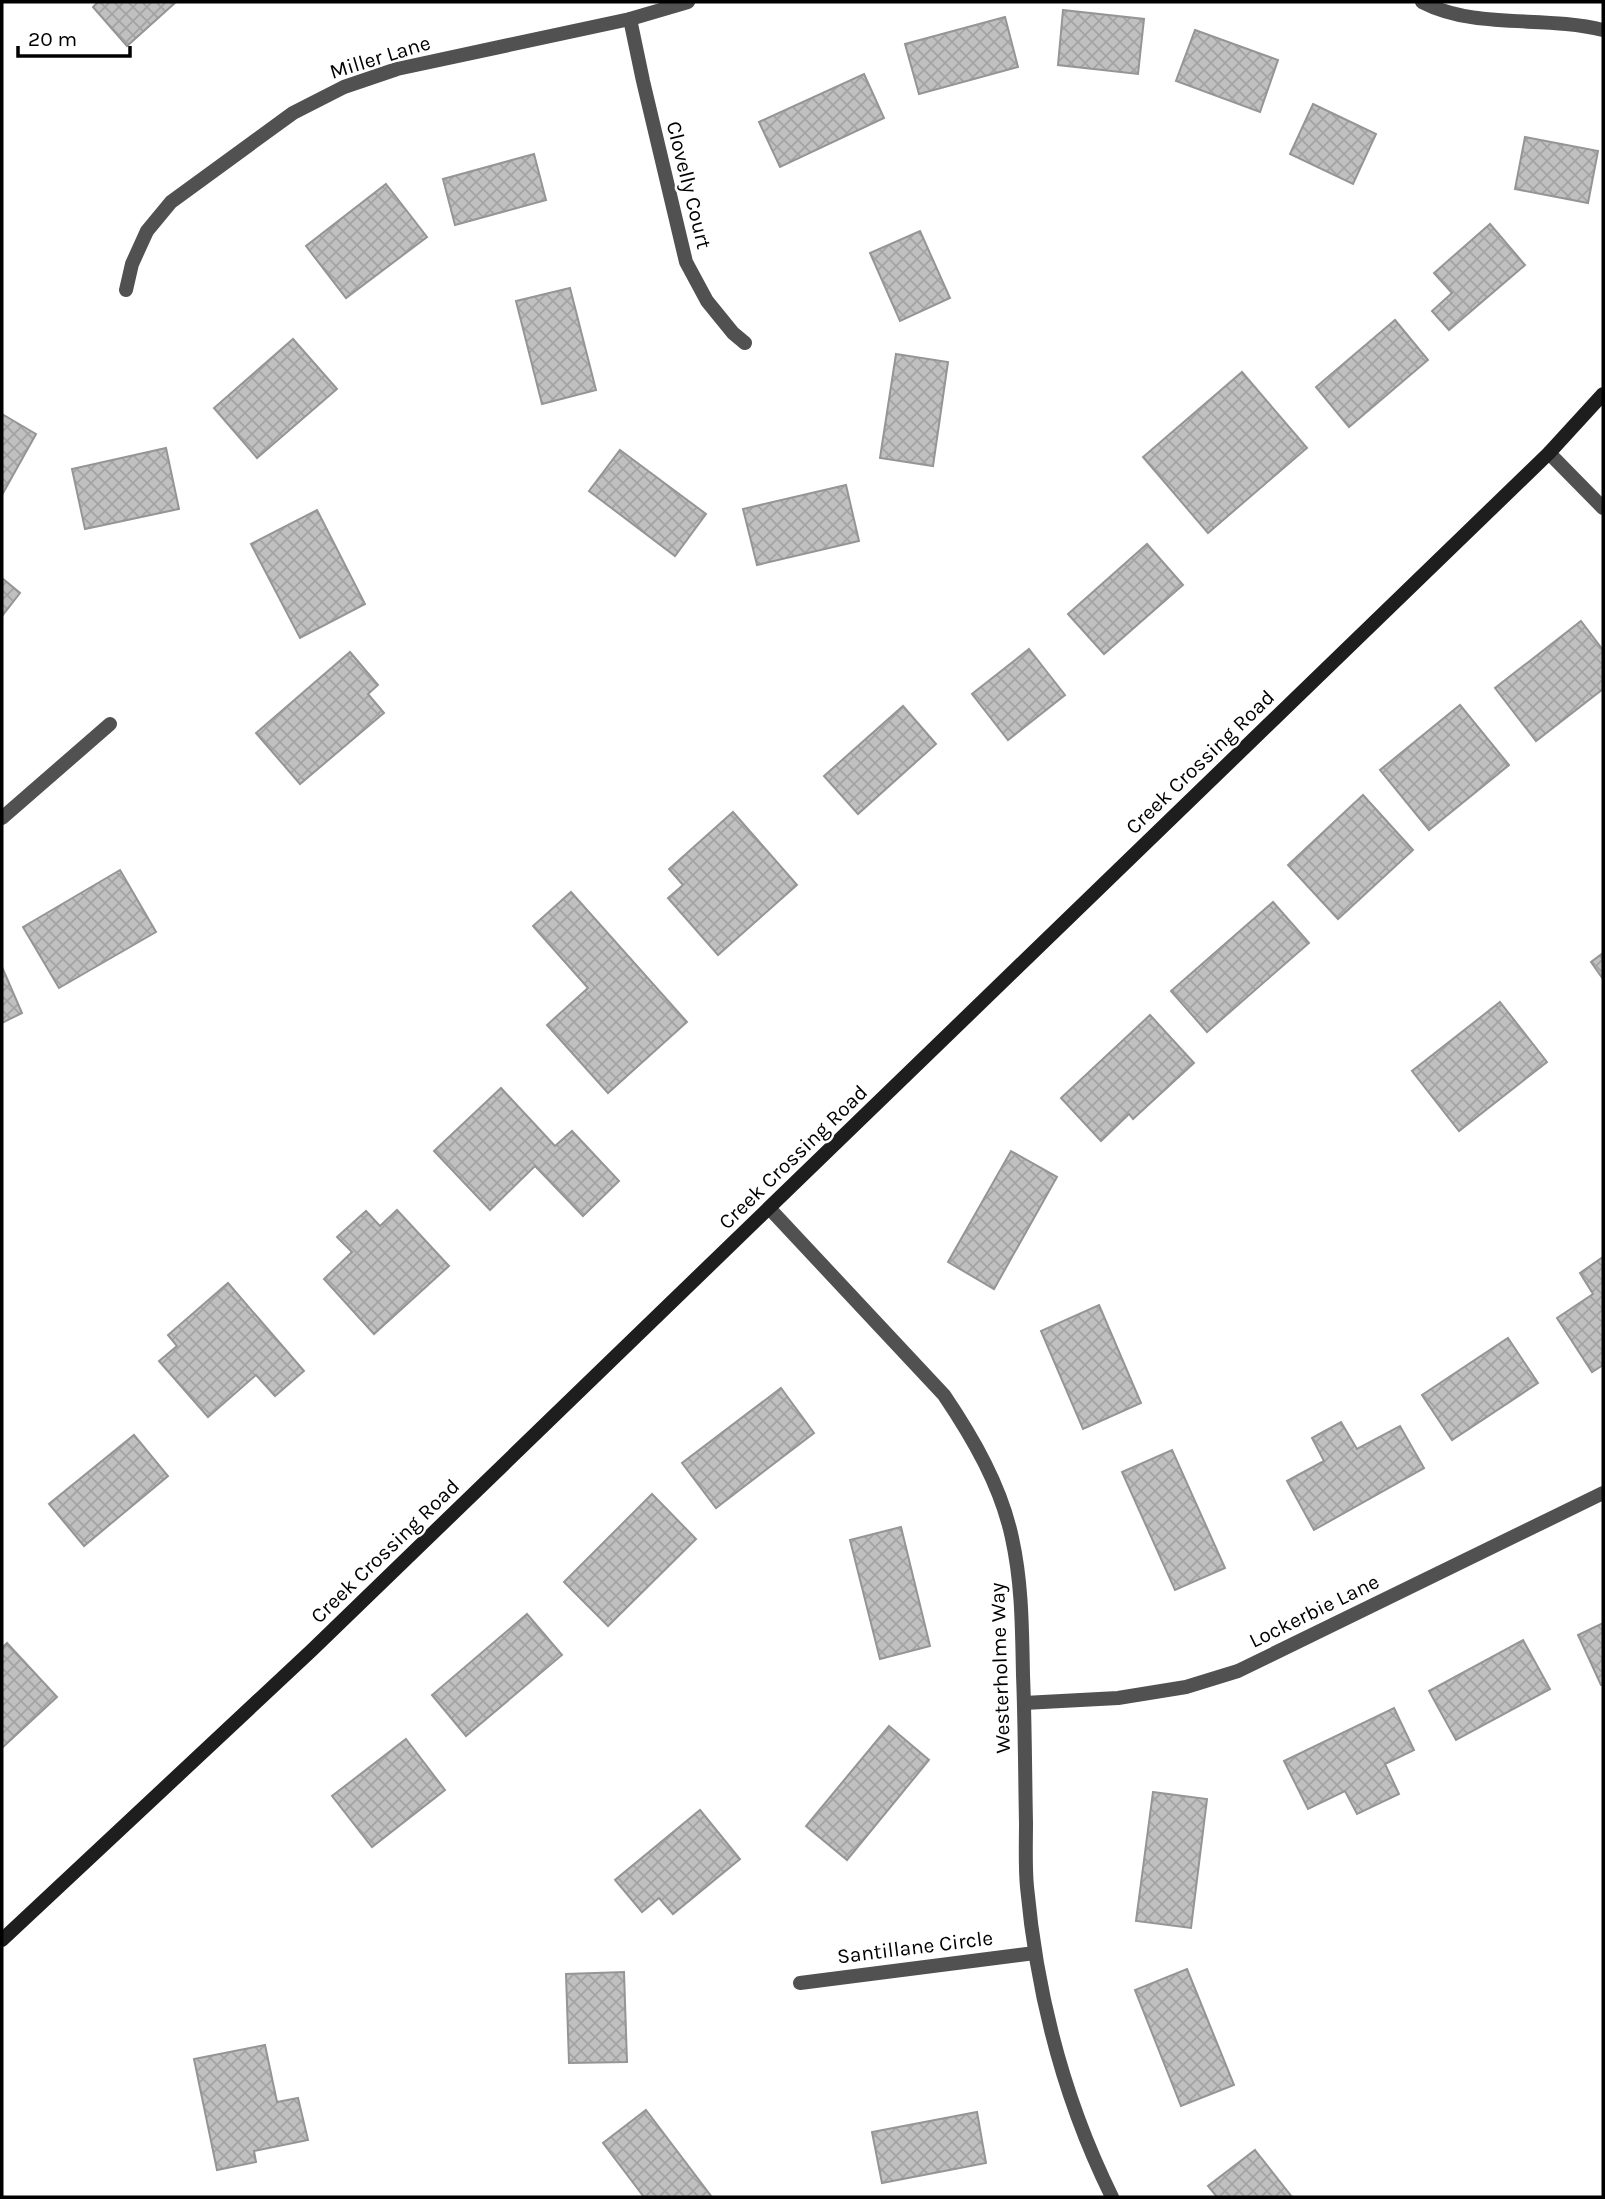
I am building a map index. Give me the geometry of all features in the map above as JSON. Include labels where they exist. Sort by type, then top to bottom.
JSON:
[{"type":"street","name":"Miller Lane","points":[[126,290],[132,264],[147,231],[170,202],[293,113],[344,87],[397,69],[630,19],[688,2]]},
{"type":"street","points":[[1422,2],[1478,18],[1544,21],[1603,30]]},
{"type":"street","name":"Clovelly Court","points":[[630,19],[686,262],[707,301],[745,343]]},
{"type":"street","name":"Creek Crossing Road","points":[[2,1940],[312,1650],[770,1209],[1549,453],[1603,394]]},
{"type":"street","points":[[1549,453],[1603,508]]},
{"type":"street","points":[[2,818],[110,724]]},
{"type":"street","name":"Westerholme Way","points":[[770,1209],[944,1395],[963,1423],[992,1479],[1011,1535],[1021,1593],[1027,1885],[1035,1953],[1052,2038],[1069,2096],[1094,2162],[1112,2197]]},
{"type":"street","name":"Lockerbie Lane","points":[[1024,1703],[1118,1698],[1186,1687],[1238,1671],[1603,1493]]},
{"type":"street","name":"Santillane Circle","points":[[800,1983],[1035,1953]]},
{"type":"building","points":[[98,2],[176,2],[127,46],[93,7]]},
{"type":"building","points":[[1063,10],[1144,19],[1138,74],[1058,65]]},
{"type":"building","points":[[1005,17],[1018,67],[919,94],[905,44]]},
{"type":"building","points":[[1195,30],[1278,60],[1260,112],[1176,81]]},
{"type":"building","points":[[864,74],[884,118],[780,167],[759,122]]},
{"type":"building","points":[[1313,104],[1376,134],[1353,184],[1290,154]]},
{"type":"building","points":[[1525,137],[1598,151],[1588,203],[1515,189]]},
{"type":"building","points":[[534,154],[546,200],[455,225],[443,179]]},
{"type":"building","points":[[386,184],[427,237],[346,298],[306,246]]},
{"type":"building","points":[[1490,224],[1525,265],[1449,330],[1432,311],[1452,293],[1434,273]]},
{"type":"building","points":[[920,231],[950,298],[900,321],[870,253]]},
{"type":"building","points":[[570,288],[596,390],[542,404],[516,301]]},
{"type":"building","points":[[1395,320],[1428,360],[1349,427],[1316,387]]},
{"type":"building","points":[[293,339],[337,389],[257,458],[214,408]]},
{"type":"building","points":[[896,354],[948,362],[933,466],[880,458]]},
{"type":"building","points":[[1242,372],[1307,448],[1208,533],[1143,457]]},
{"type":"building","points":[[2,414],[36,434],[2,495]]},
{"type":"building","points":[[166,448],[179,509],[85,529],[72,469]]},
{"type":"building","points":[[620,450],[706,514],[675,556],[589,491]]},
{"type":"building","points":[[846,485],[859,541],[757,565],[743,509]]},
{"type":"building","points":[[317,510],[365,604],[300,638],[251,544]]},
{"type":"building","points":[[1147,544],[1183,585],[1104,654],[1068,614]]},
{"type":"building","points":[[2,578],[20,593],[2,616]]},
{"type":"building","points":[[1581,621],[1603,650],[1603,689],[1536,741],[1495,688]]},
{"type":"building","points":[[1029,649],[1065,695],[1008,740],[972,694]]},
{"type":"building","points":[[350,652],[378,685],[368,694],[384,713],[300,784],[256,733]]},
{"type":"building","points":[[1460,705],[1509,765],[1429,830],[1380,770]]},
{"type":"building","points":[[903,706],[936,744],[858,814],[824,776]]},
{"type":"building","points":[[1363,795],[1413,850],[1338,919],[1288,865]]},
{"type":"building","points":[[733,812],[797,885],[718,955],[668,898],[683,885],[669,869]]},
{"type":"building","points":[[120,870],[156,932],[59,988],[23,927]]},
{"type":"building","points":[[571,892],[687,1022],[608,1093],[547,1025],[588,988],[533,926]]},
{"type":"building","points":[[1273,902],[1309,943],[1207,1032],[1171,991]]},
{"type":"building","points":[[1603,953],[1603,979],[1591,962]]},
{"type":"building","points":[[2,967],[22,1013],[2,1023]]},
{"type":"building","points":[[1500,1002],[1547,1062],[1459,1131],[1412,1071]]},
{"type":"building","points":[[1150,1015],[1194,1063],[1133,1119],[1129,1114],[1101,1141],[1061,1098]]},
{"type":"building","points":[[501,1088],[555,1146],[572,1131],[619,1181],[583,1216],[535,1166],[490,1210],[434,1151]]},
{"type":"building","points":[[1011,1151],[1057,1177],[994,1289],[948,1262]]},
{"type":"building","points":[[397,1210],[449,1266],[374,1334],[324,1279],[352,1252],[337,1237],[366,1211],[380,1226]]},
{"type":"building","points":[[1603,1257],[1603,1365],[1592,1372],[1557,1318],[1593,1294],[1580,1273]]},
{"type":"building","points":[[228,1283],[304,1371],[275,1396],[256,1375],[208,1417],[159,1361],[177,1346],[168,1335]]},
{"type":"building","points":[[1099,1305],[1141,1403],[1083,1429],[1041,1331]]},
{"type":"building","points":[[1508,1338],[1538,1383],[1452,1440],[1422,1395]]},
{"type":"building","points":[[781,1388],[814,1433],[716,1508],[682,1463]]},
{"type":"building","points":[[1341,1422],[1357,1449],[1400,1426],[1424,1468],[1314,1530],[1287,1481],[1324,1461],[1312,1438]]},
{"type":"building","points":[[134,1435],[168,1476],[84,1546],[49,1504]]},
{"type":"building","points":[[1172,1450],[1225,1568],[1175,1590],[1122,1472]]},
{"type":"building","points":[[652,1494],[696,1539],[608,1626],[564,1582]]},
{"type":"building","points":[[901,1527],[930,1646],[880,1659],[850,1540]]},
{"type":"building","points":[[527,1614],[562,1655],[466,1736],[432,1695]]},
{"type":"building","points":[[1603,1623],[1603,1685],[1601,1685],[1578,1635]]},
{"type":"building","points":[[1523,1640],[1550,1689],[1456,1740],[1429,1691]]},
{"type":"building","points":[[7,1643],[57,1697],[2,1748],[2,1648]]},
{"type":"building","points":[[1394,1708],[1414,1750],[1385,1764],[1399,1794],[1357,1814],[1345,1791],[1308,1809],[1284,1761]]},
{"type":"building","points":[[889,1726],[929,1760],[847,1860],[806,1826]]},
{"type":"building","points":[[406,1739],[445,1790],[372,1847],[332,1796]]},
{"type":"building","points":[[1153,1792],[1207,1799],[1191,1928],[1136,1921]]},
{"type":"building","points":[[700,1810],[740,1859],[673,1914],[659,1898],[642,1912],[615,1880]]},
{"type":"building","points":[[1187,1969],[1234,2085],[1181,2106],[1135,1990]]},
{"type":"building","points":[[624,1972],[627,2062],[569,2063],[566,1974]]},
{"type":"building","points":[[265,2045],[277,2102],[298,2098],[308,2140],[254,2151],[256,2162],[217,2170],[194,2059]]},
{"type":"building","points":[[646,2110],[711,2196],[644,2197],[603,2143]]},
{"type":"building","points":[[977,2112],[986,2163],[882,2183],[872,2132]]},
{"type":"building","points":[[1255,2150],[1292,2197],[1217,2197],[1208,2186]]}]
